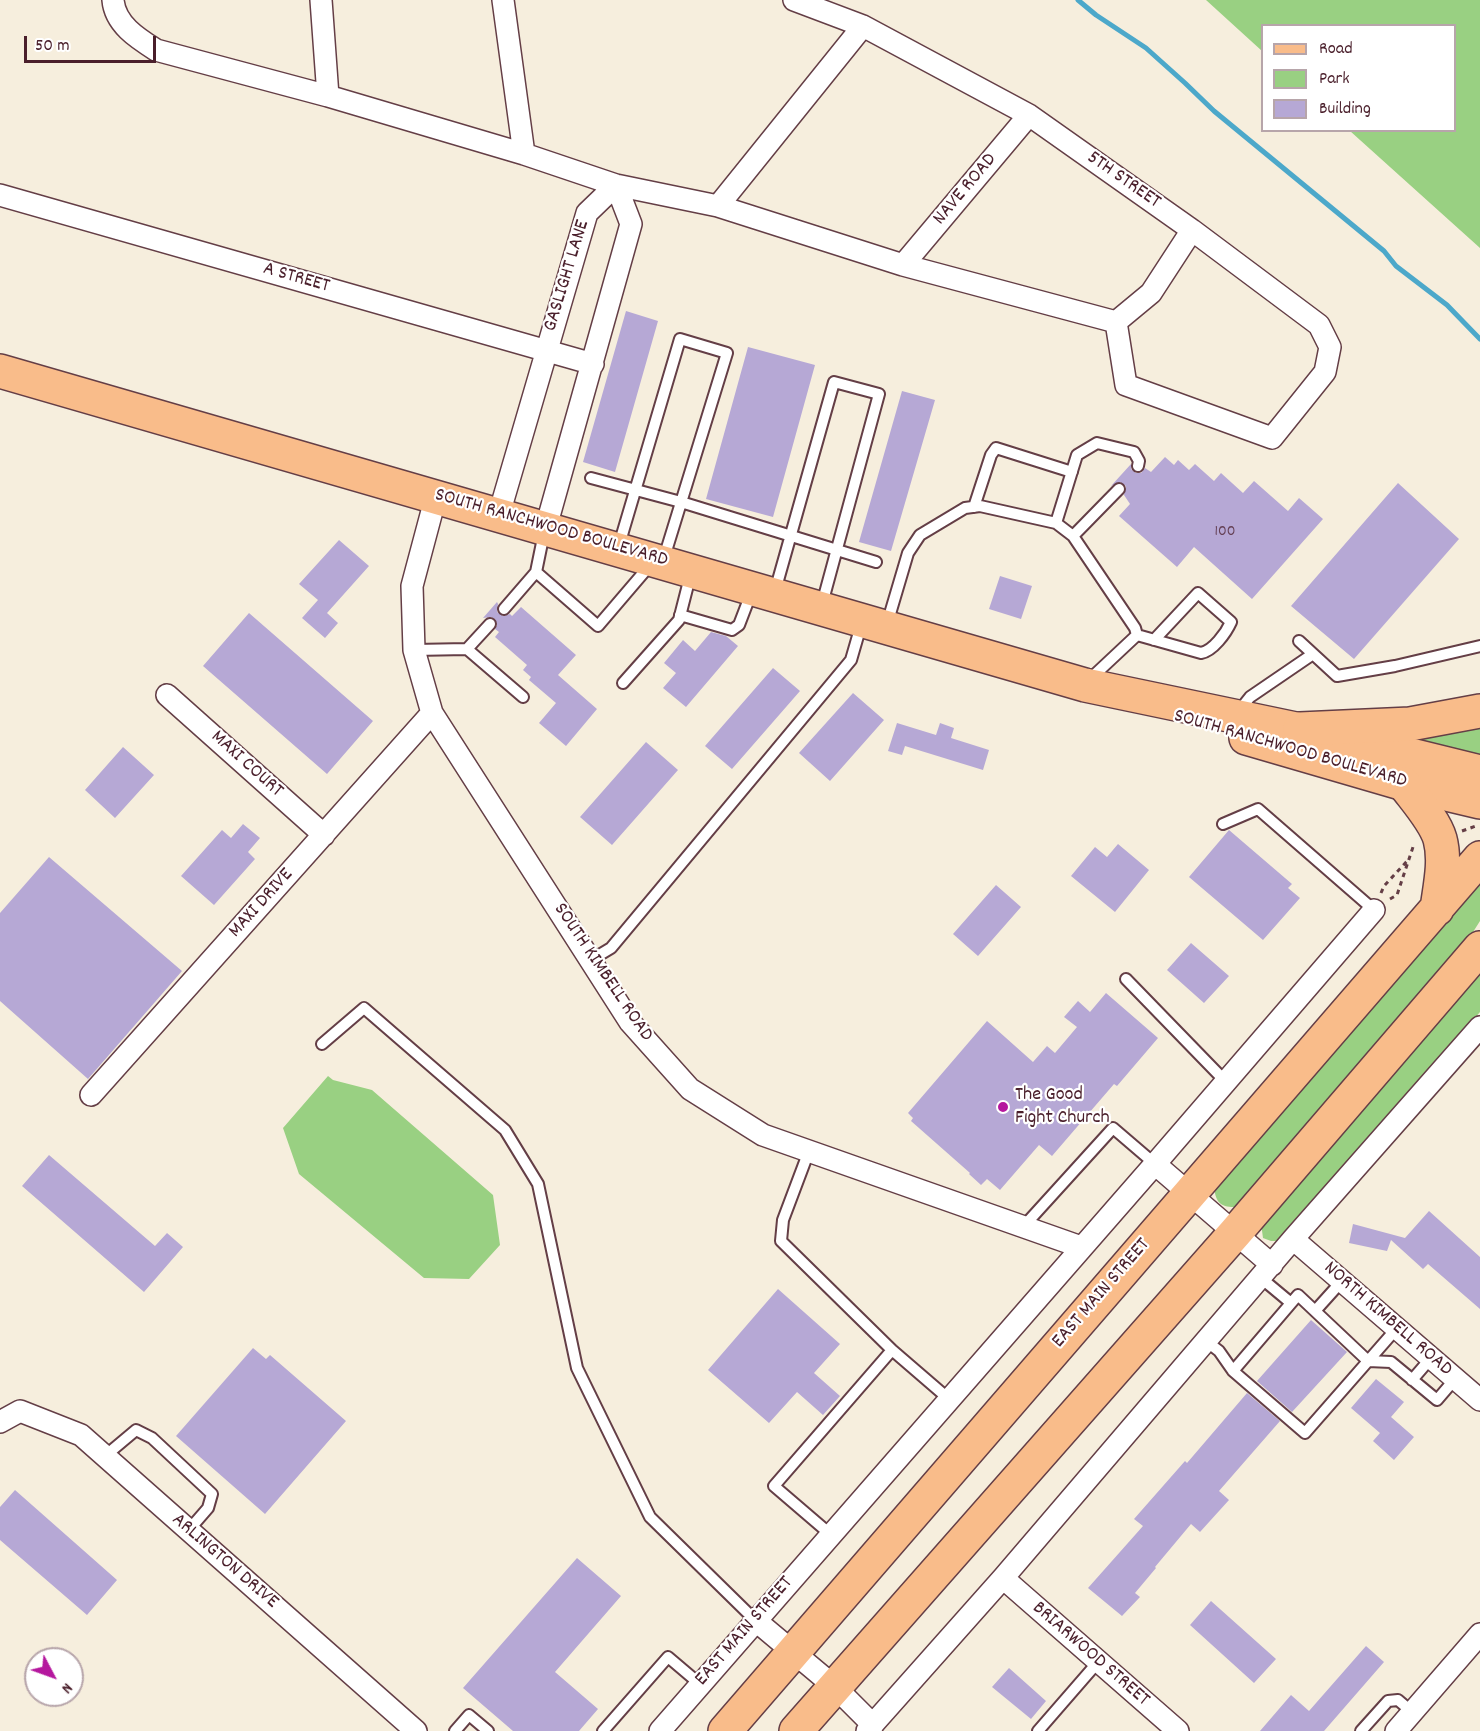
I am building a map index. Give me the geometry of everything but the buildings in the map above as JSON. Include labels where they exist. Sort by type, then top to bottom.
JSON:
[{"type":"main road","name":"SOUTH RANCHWOOD BOULEVARD","points":[[0,371],[1094,687],[1187,721],[1404,784],[1480,802]]},
{"type":"main road","name":"SOUTH RANCHWOOD BOULEVARD","points":[[1094,687],[1300,729],[1480,772]]},
{"type":"main road","points":[[1300,729],[1410,724],[1480,711]]},
{"type":"main road","points":[[1404,784],[1439,837],[1442,865],[1437,909]]},
{"type":"main road","name":"EAST MAIN STREET","points":[[725,1731],[1480,858]]},
{"type":"main road","points":[[796,1731],[1234,1233],[1480,948]]},
{"type":"street","points":[[113,0],[114,11],[132,35],[156,50],[328,96],[524,154],[616,185],[718,206],[903,265],[1116,322],[1151,293],[1192,230]]},
{"type":"street","points":[[321,0],[328,96]]},
{"type":"street","points":[[503,0],[524,154]]},
{"type":"street","name":"5TH STREET","points":[[794,0],[863,26],[1029,115],[1192,230],[1319,325],[1330,347],[1325,372],[1272,438],[1126,386],[1116,322]]},
{"type":"street","points":[[718,206],[863,26]]},
{"type":"street","name":"NAVE ROAD","points":[[903,265],[1029,115]]},
{"type":"street","points":[[546,528],[631,224],[616,185]]},
{"type":"street","name":"GASLIGHT LANE","points":[[499,514],[587,213],[616,185]]},
{"type":"street","name":"A STREET","points":[[0,195],[593,364]]},
{"type":"street","name":"SOUTH KIMBELL ROAD","points":[[436,496],[412,586],[414,650],[432,713],[630,1022],[690,1089],[763,1135],[1081,1247]]},
{"type":"street","name":"MAXI COURT","points":[[167,695],[324,836]]},
{"type":"street","name":"MAXI DRIVE","points":[[91,1095],[432,713]]},
{"type":"street","name":"EAST MAIN STREET","points":[[660,1731],[1374,910]]},
{"type":"street","points":[[755,1620],[835,1687],[870,1728],[1003,1578],[1293,1239],[1480,1027]]},
{"type":"street","points":[[1155,1164],[1234,1233],[1267,1271]]},
{"type":"street","name":"NORTH KIMBELL ROAD","points":[[1293,1239],[1480,1401]]},
{"type":"street","name":"ARLINGTON DRIVE","points":[[0,1422],[20,1411],[81,1435],[416,1731]]},
{"type":"street","name":"BRIARWOOD STREET","points":[[1003,1578],[1178,1731]]},
{"type":"street","points":[[1396,1731],[1480,1634]]},
{"type":"lane","points":[[618,548],[680,339],[727,352],[681,502],[670,563],[679,620],[623,683]]},
{"type":"lane","points":[[680,615],[732,630],[739,625],[764,591],[791,534],[834,382],[879,394],[821,607]]},
{"type":"lane","points":[[1056,523],[1077,455],[1097,443],[1134,452],[1139,461],[1138,466]]},
{"type":"lane","points":[[974,507],[991,455],[996,448],[1072,472]]},
{"type":"lane","points":[[591,478],[791,534],[876,562]]},
{"type":"lane","points":[[1073,536],[1119,489]]},
{"type":"lane","points":[[591,960],[611,948],[851,660],[874,623],[908,553],[920,535],[965,508],[980,506],[1056,523],[1073,536],[1135,628],[1137,635]]},
{"type":"lane","points":[[504,609],[536,572],[546,528]]},
{"type":"lane","points":[[536,572],[598,626],[670,563]]},
{"type":"lane","points":[[1137,635],[1154,640],[1201,653],[1206,652],[1231,622],[1198,593],[1154,640]]},
{"type":"lane","points":[[467,649],[490,624]]},
{"type":"lane","points":[[1094,687],[1137,635]]},
{"type":"lane","points":[[1299,640],[1337,676],[1395,666],[1480,646]]},
{"type":"lane","points":[[414,650],[467,649],[523,698]]},
{"type":"lane","points":[[1236,716],[1250,697],[1313,654]]},
{"type":"lane","points":[[1224,824],[1258,809],[1374,910]]},
{"type":"lane","points":[[1126,979],[1226,1082]]},
{"type":"lane","points":[[322,1044],[364,1008],[506,1130],[538,1184],[577,1368],[650,1517],[755,1620]]},
{"type":"lane","points":[[1024,1226],[1113,1128],[1155,1164]]},
{"type":"lane","points":[[809,1151],[783,1220],[781,1241],[892,1350],[950,1400]]},
{"type":"lane","points":[[1267,1271],[1291,1304]]},
{"type":"lane","points":[[1315,1311],[1342,1281]]},
{"type":"lane","points":[[1233,1371],[1298,1295],[1368,1361],[1391,1362],[1437,1400],[1455,1379]]},
{"type":"lane","points":[[1206,1341],[1219,1351],[1233,1371],[1305,1432],[1397,1328]]},
{"type":"lane","points":[[830,1534],[774,1486],[892,1350]]},
{"type":"lane","points":[[1412,1380],[1431,1358]]},
{"type":"lane","points":[[105,1456],[136,1430],[152,1438],[212,1494],[208,1508],[188,1531]]},
{"type":"lane","points":[[603,1731],[668,1657],[701,1684]]},
{"type":"lane","points":[[1038,1731],[1098,1662]]},
{"type":"lane","points":[[1361,1731],[1388,1701],[1398,1700],[1412,1712]]},
{"type":"lane","points":[[456,1731],[469,1715],[488,1731]]},
{"type":"path","points":[[1410,858],[1397,895],[1374,910],[1384,886],[1410,858]]},
{"type":"green space","points":[[1206,0],[1480,0],[1480,248],[1351,132],[1456,132],[1456,24],[1261,24],[1261,50]]},
{"type":"green space","points":[[1480,719],[1480,763],[1360,736]]},
{"type":"green space","points":[[1480,876],[1480,921],[1449,970],[1238,1207],[1227,1207],[1220,1203],[1214,1185]]},
{"type":"green space","points":[[1480,964],[1480,1012],[1281,1241],[1263,1238],[1260,1216]]},
{"type":"green space","points":[[328,1076],[333,1080],[372,1090],[493,1195],[500,1245],[469,1279],[424,1278],[299,1174],[283,1128]]},
{"type":"waterway","points":[[1078,0],[1096,15],[1146,48],[1214,111],[1384,251],[1396,266],[1447,305],[1480,339]]},
{"type":"place","name":"The Good Fight Church","points":[[1003,1107]]}]
